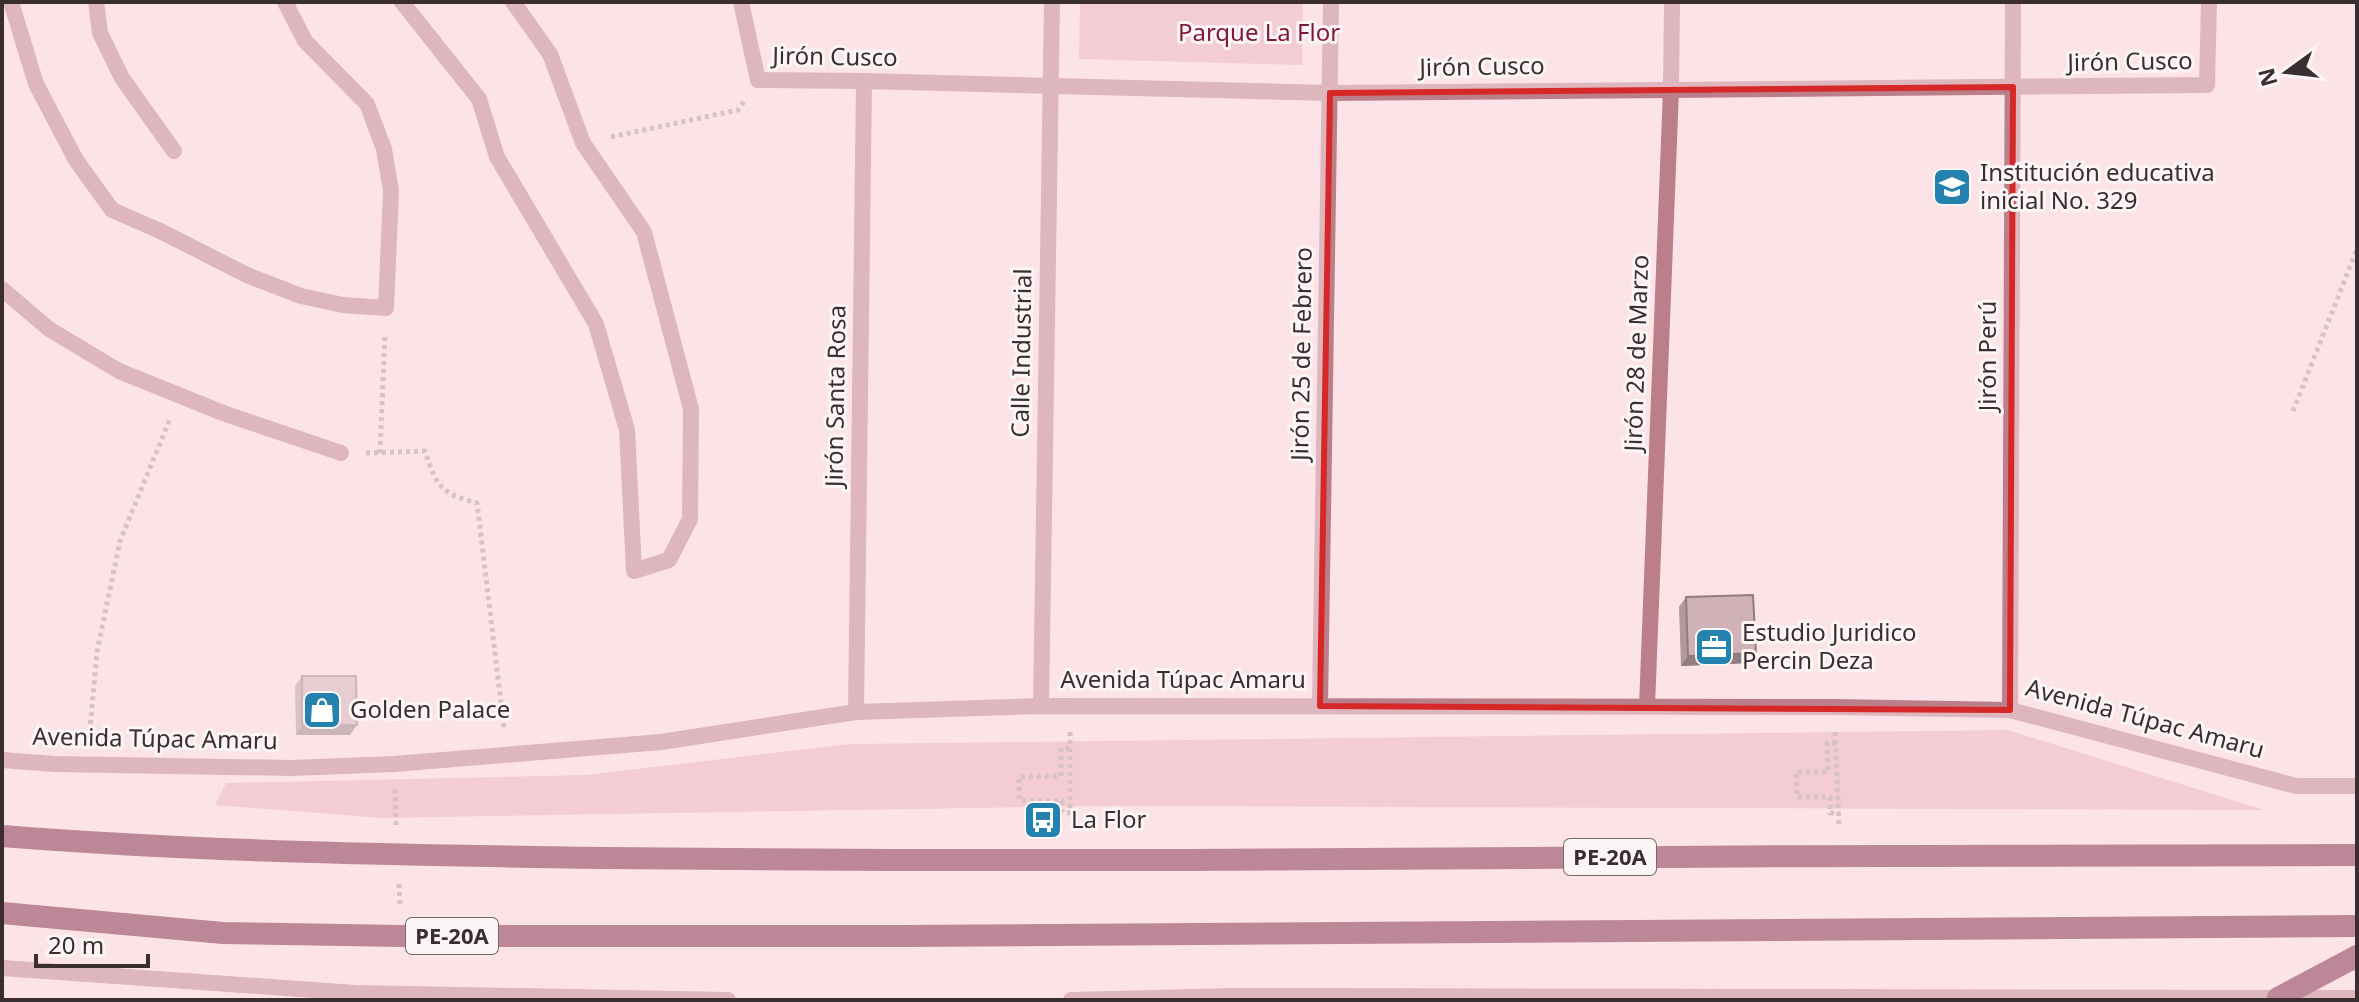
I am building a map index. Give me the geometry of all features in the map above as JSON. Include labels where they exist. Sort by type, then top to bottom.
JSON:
[{"type":"highway","name":"PE-20A","points":[[2,836],[292,853],[1071,861],[1822,855],[2357,855]]},
{"type":"highway","name":"PE-20A","points":[[2,913],[223,933],[401,936],[903,936],[2357,926]]},
{"type":"highway","points":[[2278,998],[2357,956]]},
{"type":"street","points":[[11,2],[36,84],[76,160],[112,210],[249,276],[301,296],[343,305],[386,308],[391,191],[384,149],[367,104],[305,41],[285,2]]},
{"type":"street","points":[[96,2],[100,33],[122,78],[174,151]]},
{"type":"street","points":[[402,2],[479,99],[497,157],[596,324],[627,430],[634,571],[669,560],[690,519],[691,409],[644,232],[583,143],[550,54],[513,2]]},
{"type":"street","points":[[741,2],[758,80]]},
{"type":"street","name":"Calle Industrial","points":[[1041,706],[1052,2]]},
{"type":"street","name":"Jirón 25 de Febrero","points":[[1320,706],[1331,2]]},
{"type":"street","name":"Jirón 28 de Marzo","points":[[1647,706],[1672,2]]},
{"type":"street","name":"Jirón Perú","points":[[2010,710],[2013,2]]},
{"type":"street","name":"Jirón Cusco","points":[[758,80],[1330,93],[2207,85],[2209,2]]},
{"type":"street","name":"Jirón Santa Rosa","points":[[856,712],[864,81]]},
{"type":"street","points":[[2,289],[49,329],[119,371],[179,396],[341,453]]},
{"type":"street","name":"Avenida Túpac Amaru","points":[[2,760],[86,765],[292,768],[394,764],[661,742],[856,712],[1041,706],[1647,706],[2010,710],[2296,786],[2357,786]]},
{"type":"street","points":[[2,968],[355,993],[728,1000]]},
{"type":"street","points":[[1071,1000],[2357,998]]},
{"type":"path","points":[[583,143],[738,110],[758,80]]},
{"type":"path","points":[[2293,411],[2357,249]]},
{"type":"path","points":[[380,453],[386,308]]},
{"type":"path","points":[[86,765],[97,652],[120,541],[179,396]]},
{"type":"path","points":[[341,453],[425,451],[435,479],[452,496],[477,503],[507,755]]},
{"type":"path","points":[[1827,743],[1836,743],[1839,813],[1830,813],[1830,797],[1797,797],[1796,772],[1828,772],[1827,743]]},
{"type":"path","points":[[1061,748],[1069,748],[1070,813],[1062,812],[1062,801],[1019,800],[1019,777],[1061,776],[1061,748]]},
{"type":"path","points":[[395,784],[396,820]]},
{"type":"path","points":[[397,855],[401,936]]},
{"type":"highlighted area","points":[[2013,87],[2010,710],[1320,706],[1330,93]]},
{"type":"green space","name":"Parque La Flor","points":[[1080,2],[1303,2],[1302,65],[1079,59]]},
{"type":"green space","points":[[2008,730],[2264,810],[1089,806],[381,818],[215,805],[226,783],[586,775],[849,744]]},
{"type":"building","points":[[1753,595],[1756,653],[1688,656],[1686,597]]},
{"type":"building","name":"Golden Palace","points":[[302,676],[356,676],[357,725],[302,726]]},
{"type":"place","name":"Institución educativa inicial No. 329","points":[[1952,187]]},
{"type":"place","name":"Estudio Juridico Percin Deza","points":[[1714,647]]},
{"type":"place","name":"Golden Palace","points":[[322,710]]},
{"type":"place","name":"La Flor","points":[[1043,820]]}]
